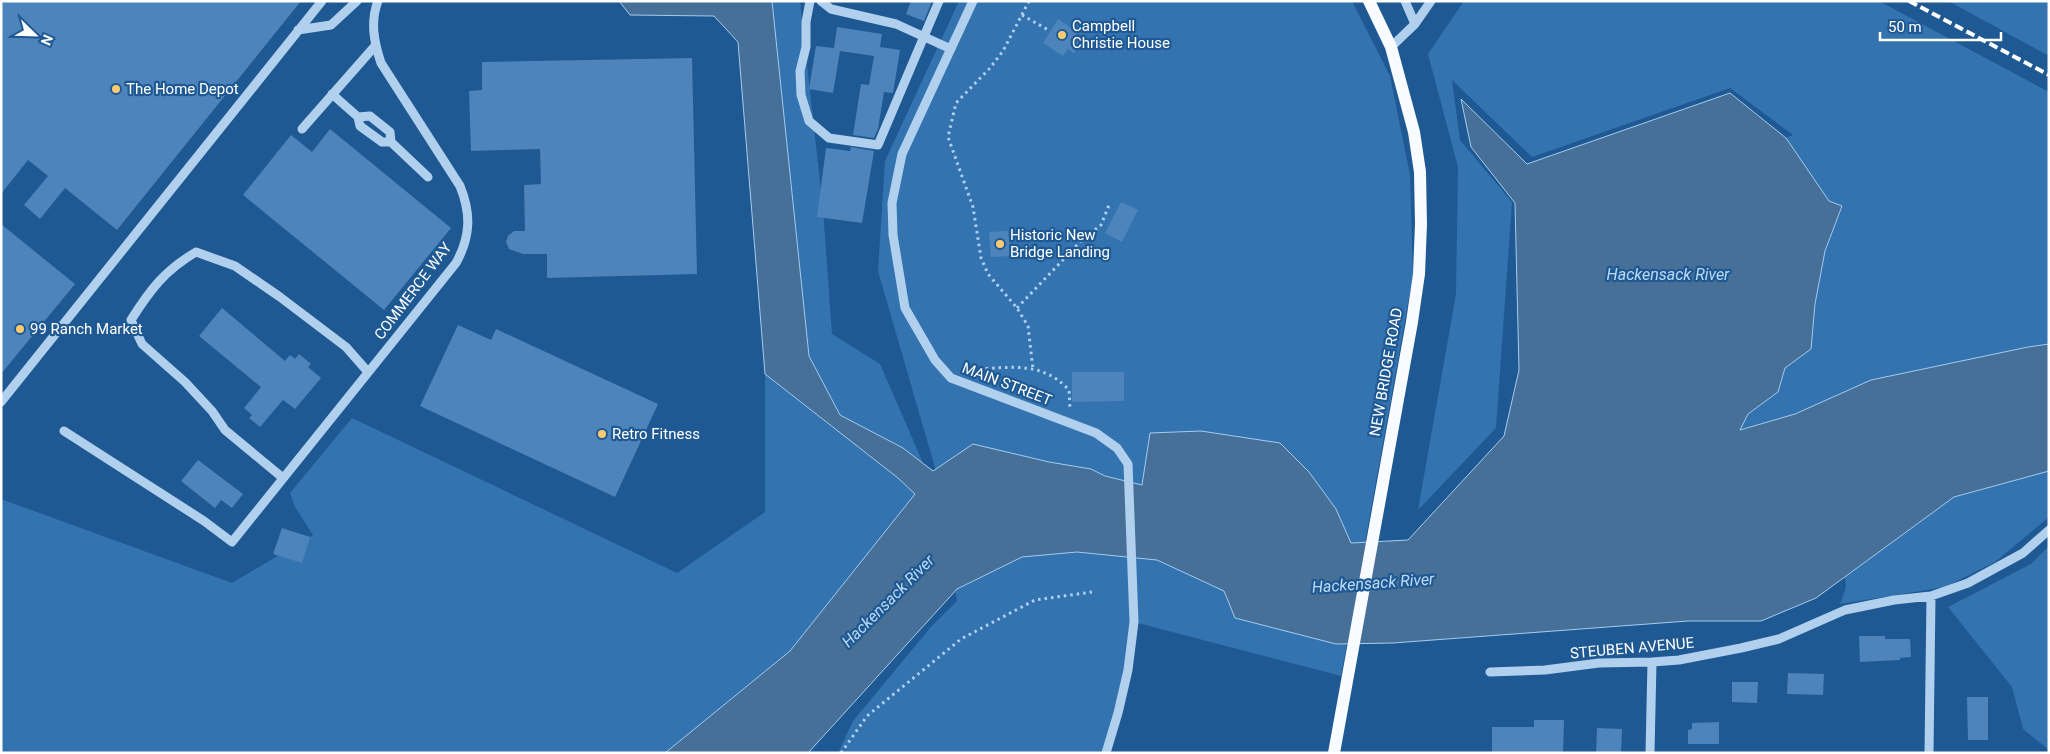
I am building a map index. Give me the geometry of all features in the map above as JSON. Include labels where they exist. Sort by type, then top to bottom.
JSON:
[{"type":"main road","name":"NEW BRIDGE ROAD","points":[[1334,753],[1412,322],[1419,274],[1422,224],[1420,172],[1414,132],[1391,48],[1368,1]]},
{"type":"street","points":[[1,402],[322,1]]},
{"type":"street","points":[[298,30],[331,25],[357,1]]},
{"type":"street","name":"COMMERCE WAY","points":[[64,431],[204,521],[232,542],[456,262],[463,250],[468,235],[469,220],[466,202],[460,186],[381,63],[375,46],[373,27],[378,1]]},
{"type":"street","points":[[810,1],[806,22],[806,47],[800,71],[801,95],[809,121],[829,138],[878,145],[939,1]]},
{"type":"street","points":[[821,1],[831,9],[896,24],[951,49]]},
{"type":"street","name":"MAIN STREET","points":[[973,1],[902,154],[892,203],[893,235],[905,308],[934,360],[951,378],[1096,433],[1116,448],[1128,464],[1134,622],[1128,670],[1106,753]]},
{"type":"street","points":[[1405,1],[1415,24]]},
{"type":"street","points":[[1391,48],[1415,24],[1431,1]]},
{"type":"street","points":[[302,129],[375,46]]},
{"type":"street","points":[[332,94],[358,117],[360,126],[382,142],[391,142]]},
{"type":"street","points":[[358,117],[370,116],[390,132],[391,142],[428,177]]},
{"type":"street","points":[[283,478],[225,430],[212,411],[184,382],[142,344],[131,320],[148,294],[176,264],[196,252],[235,266],[346,347],[368,372]]},
{"type":"street","name":"STEUBEN AVENUE","points":[[1490,672],[1545,670],[1599,663],[1679,660],[1779,639],[1845,610],[1894,600],[1931,596],[1968,583],[2023,553],[2049,530]]},
{"type":"street","points":[[1929,753],[1931,596]]},
{"type":"street","points":[[1650,753],[1652,662]]},
{"type":"path","points":[[1029,1],[1003,52],[956,103],[948,136],[973,207],[980,258],[988,274],[1017,308],[1028,326],[1033,369]]},
{"type":"path","points":[[1022,16],[1050,31]]},
{"type":"path","points":[[1017,308],[1081,241],[1101,225],[1109,205]]},
{"type":"path","points":[[980,369],[1024,367],[1051,376],[1069,390],[1070,423]]},
{"type":"path","points":[[841,753],[867,716],[961,639],[1035,600],[1092,592]]},
{"type":"shaded area","points":[[772,1],[800,1],[823,209],[832,334],[880,364],[923,463],[903,448],[840,415],[809,356]]},
{"type":"shaded area","points":[[959,1],[1352,1],[1390,76],[1410,175],[1413,276],[1341,676],[1134,622],[1128,670],[1106,753],[838,753],[853,721],[930,628],[957,601],[940,485],[878,271],[885,161]]},
{"type":"shaded area","points":[[1464,1],[1879,1],[2049,92],[2049,344],[2028,347],[1739,430],[1748,414],[1778,392],[1785,368],[1811,349],[1815,304],[1825,251],[1842,207],[1829,201],[1786,138],[1793,135],[1730,88],[1532,157],[1452,80],[1460,140],[1512,202],[1496,428],[1418,510],[1456,294],[1458,167],[1428,54]]},
{"type":"shaded area","points":[[1948,1],[2049,1],[2049,56]]},
{"type":"shaded area","points":[[765,374],[898,478],[915,494],[790,651],[665,753],[1,753],[1,499],[232,583],[313,535],[295,507],[290,493],[352,418],[677,573],[765,512]]},
{"type":"shaded area","points":[[2049,471],[2049,517],[1995,562],[1945,587],[1840,604],[1846,587],[1845,577],[1954,497]]},
{"type":"shaded area","points":[[2049,546],[2049,750],[2023,729],[2012,687],[1948,607],[2031,564]]},
{"type":"water","name":"Hackensack River","points":[[619,1],[772,1],[809,356],[840,415],[903,448],[933,471],[973,444],[1049,462],[1091,469],[1105,476],[1142,485],[1150,433],[1201,431],[1280,443],[1309,472],[1336,509],[1351,543],[1408,540],[1504,436],[1519,370],[1515,203],[1471,147],[1461,99],[1527,164],[1730,93],[1786,138],[1829,201],[1842,206],[1825,251],[1815,304],[1811,349],[1785,368],[1778,392],[1748,414],[1740,430],[1795,414],[1871,380],[2049,344],[2049,471],[1954,497],[1816,598],[1761,621],[1688,621],[1393,643],[1336,644],[1235,618],[1224,591],[1157,560],[1077,552],[1022,557],[957,589],[808,753],[665,753],[790,651],[915,494],[898,478],[765,374],[738,42],[714,16],[630,15]]},
{"type":"building","name":"The Home Depot","points":[[5,1],[301,1],[117,230],[65,188],[40,219],[24,205],[48,176],[28,160],[1,194],[1,5]]},
{"type":"building","points":[[911,1],[932,1],[924,21],[906,14]]},
{"type":"building","name":"Campbell Christie House","points":[[1058,19],[1078,32],[1074,38],[1081,42],[1074,53],[1068,49],[1063,56],[1043,43]]},
{"type":"building","points":[[837,27],[882,34],[880,47],[900,50],[893,93],[884,92],[878,129],[874,138],[853,135],[861,84],[869,85],[874,56],[840,51],[833,93],[809,89],[816,46],[834,48]]},
{"type":"building","points":[[692,58],[697,274],[547,278],[547,254],[523,254],[509,249],[506,242],[508,236],[514,231],[525,231],[524,185],[541,184],[540,149],[471,151],[469,91],[482,90],[482,62]]},
{"type":"building","points":[[330,129],[451,228],[384,310],[243,195],[291,135],[312,152]]},
{"type":"building","points":[[851,147],[874,151],[862,223],[817,217],[826,148],[850,151]]},
{"type":"building","points":[[1121,202],[1138,210],[1122,242],[1105,233]]},
{"type":"building","name":"99 Ranch Market","points":[[1,224],[75,284],[1,374]]},
{"type":"building","name":"Historic New Bridge Landing","points":[[1008,231],[1011,256],[991,257],[989,232]]},
{"type":"building","points":[[222,308],[285,361],[290,355],[295,359],[299,354],[311,364],[308,367],[321,378],[295,409],[283,400],[260,427],[249,418],[252,415],[244,408],[261,387],[199,336]]},
{"type":"building","points":[[458,325],[491,340],[496,329],[658,404],[615,497],[420,406]]},
{"type":"building","points":[[1072,372],[1124,372],[1124,401],[1072,402]]},
{"type":"building","points":[[198,460],[243,494],[232,508],[221,500],[215,508],[181,481]]},
{"type":"building","points":[[282,528],[310,537],[302,563],[273,554]]},
{"type":"building","points":[[1859,636],[1885,636],[1885,639],[1910,639],[1911,657],[1900,658],[1900,660],[1860,662]]},
{"type":"building","points":[[1788,673],[1824,674],[1823,695],[1787,694]]},
{"type":"building","points":[[1732,682],[1758,682],[1757,703],[1732,702]]},
{"type":"building","points":[[1967,697],[1988,697],[1988,740],[1968,740]]},
{"type":"building","points":[[1534,720],[1564,720],[1563,753],[1492,753],[1492,727],[1534,727]]},
{"type":"building","points":[[1719,722],[1719,744],[1688,744],[1688,730],[1692,729],[1692,723]]},
{"type":"building","points":[[1597,728],[1622,729],[1621,753],[1596,753]]},
{"type":"railway","points":[[1909,1],[2049,75]]},
{"type":"place","name":"Campbell Christie House","points":[[1062,35]]},
{"type":"place","name":"The Home Depot","points":[[116,89]]},
{"type":"place","name":"Historic New Bridge Landing","points":[[1000,244]]},
{"type":"place","name":"99 Ranch Market","points":[[20,329]]},
{"type":"place","name":"Retro Fitness","points":[[602,434]]}]
